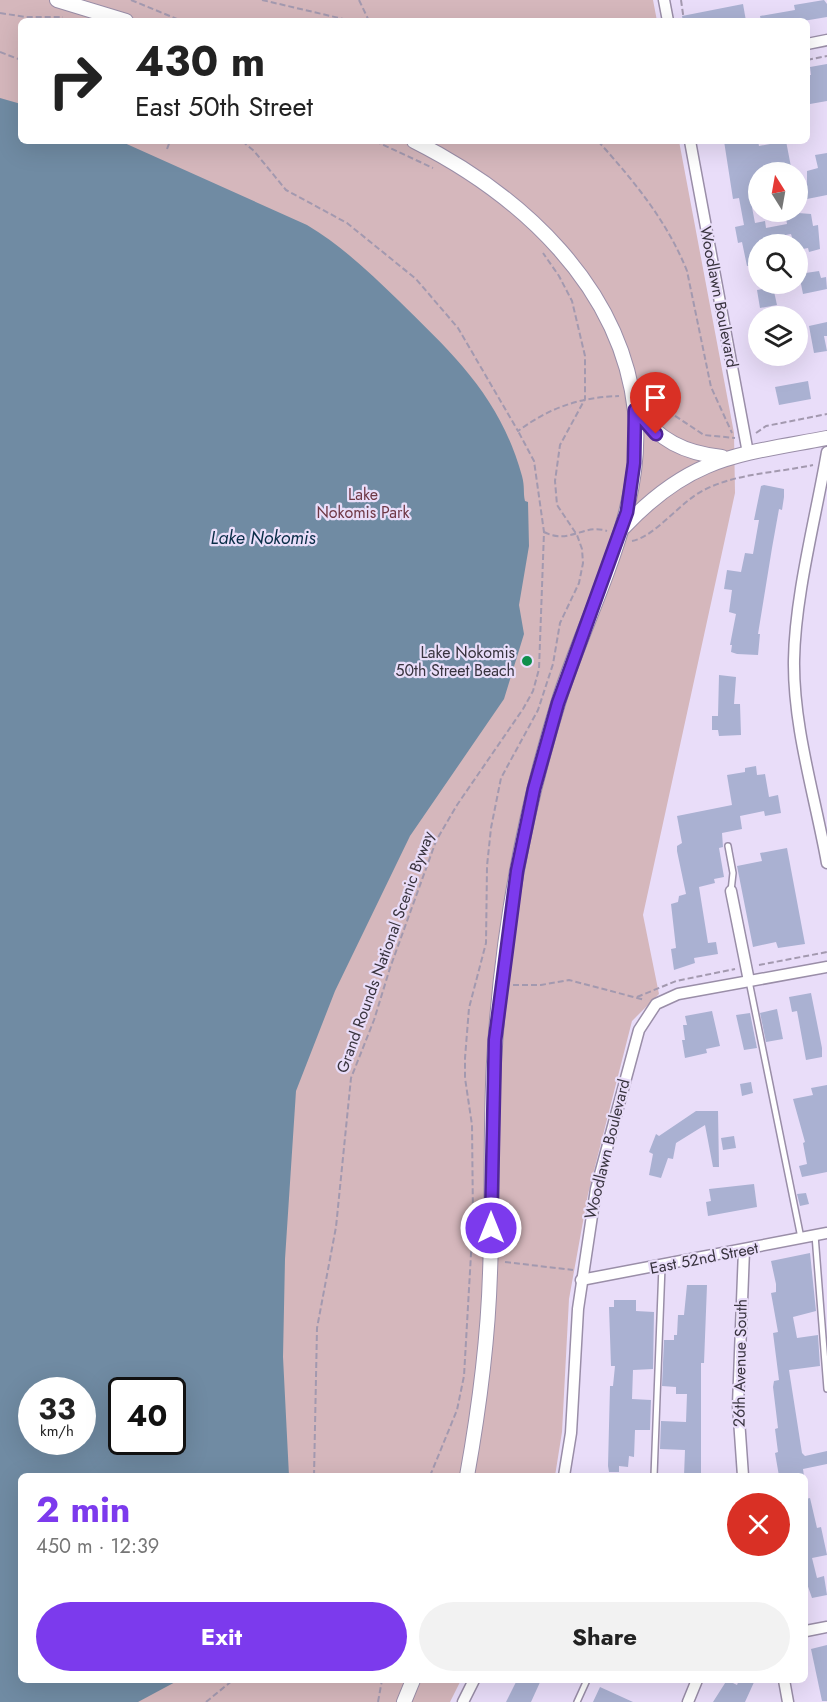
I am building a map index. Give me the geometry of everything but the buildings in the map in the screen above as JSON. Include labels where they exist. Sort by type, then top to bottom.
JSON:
[{"type":"street","points":[[57,0],[116,18]]},
{"type":"street","points":[[664,0],[667,18]]},
{"type":"street","points":[[810,43],[827,40]]},
{"type":"street","points":[[420,144],[451,159],[485,181],[534,223],[570,262],[610,321],[635,410],[633,482],[625,534],[576,647],[544,750],[519,862],[501,984],[492,1094],[491,1260],[483,1364],[467,1473]]},
{"type":"street","name":"Woodlawn Boulevard","points":[[691,144],[748,453]]},
{"type":"street","points":[[635,410],[656,434],[674,446],[696,454],[726,458]]},
{"type":"street","points":[[625,534],[672,483],[726,458],[827,438]]},
{"type":"street","points":[[827,452],[797,622],[794,658],[799,713],[825,836],[827,863]]},
{"type":"street","points":[[731,891],[749,981]]},
{"type":"street","name":"Woodlawn Boulevard","points":[[564,1473],[571,1432],[581,1280],[596,1189],[635,1042],[645,1018],[656,1004],[669,998],[827,967]]},
{"type":"street","name":"East 52nd Street","points":[[581,1280],[827,1233]]},
{"type":"street","name":"26th Avenue South","points":[[743,1473],[738,1405],[744,1250]]},
{"type":"street","points":[[808,1631],[827,1627]]},
{"type":"street","points":[[404,1702],[412,1683]]},
{"type":"street","points":[[463,1702],[472,1683]]},
{"type":"street","points":[[688,1702],[696,1683]]},
{"type":"street","points":[[785,1683],[788,1702]]},
{"type":"lane","points":[[728,846],[733,873],[731,891]]},
{"type":"lane","points":[[749,981],[801,1238]]},
{"type":"lane","points":[[815,1235],[827,1389]]},
{"type":"lane","points":[[654,1473],[662,1266]]},
{"type":"lane","points":[[577,1702],[586,1683]]},
{"type":"path","points":[[131,0],[175,18]]},
{"type":"path","points":[[262,0],[339,18]]},
{"type":"path","points":[[359,0],[368,18]]},
{"type":"path","points":[[681,0],[684,18]]},
{"type":"path","points":[[0,13],[19,17],[71,18]]},
{"type":"path","points":[[0,52],[18,59]]},
{"type":"path","points":[[810,59],[827,56]]},
{"type":"path","points":[[167,149],[169,144]]},
{"type":"path","name":"Grand Rounds National Scenic Byway","points":[[246,144],[286,190],[347,223],[416,279],[458,328],[534,461],[544,532],[540,592],[542,644],[536,684],[523,709],[457,805],[436,841],[390,968],[374,1020],[351,1077],[336,1227],[316,1334],[314,1473]]},
{"type":"path","points":[[381,144],[435,169]]},
{"type":"path","points":[[518,431],[546,412],[585,399],[632,395],[645,396],[704,435],[736,438],[711,387],[689,279],[680,255],[641,190],[601,144]]},
{"type":"path","points":[[431,1473],[457,1410],[464,1376],[473,1219],[472,1125],[465,1078],[465,1058],[471,998],[486,943],[486,866],[491,828],[501,778],[538,710],[550,673],[560,623],[581,575],[583,555],[577,535],[557,505],[555,470],[561,445],[585,399],[585,356],[574,308],[560,276],[539,249]]},
{"type":"path","points":[[755,434],[766,426],[827,414]]},
{"type":"path","points":[[625,534],[644,537],[687,500],[717,483],[818,463]]},
{"type":"path","points":[[544,532],[563,538],[593,529],[606,531]]},
{"type":"path","points":[[501,984],[527,986],[569,980],[638,997],[676,981],[827,952]]},
{"type":"path","points":[[491,1260],[574,1270]]},
{"type":"path","points":[[206,1702],[229,1683]]},
{"type":"path","points":[[378,1702],[381,1683]]},
{"type":"green space","name":"Lake Nokomis Park","points":[[0,0],[653,0],[656,18],[18,18],[18,144],[680,144],[734,433],[735,493],[643,915],[659,994],[632,1021],[588,1194],[569,1299],[562,1432],[555,1473],[18,1473],[18,1683],[460,1683],[450,1702],[0,1702]]},
{"type":"water","name":"Lake Nokomis","points":[[0,98],[18,103],[18,144],[127,144],[307,225],[332,242],[387,290],[438,340],[473,379],[488,400],[513,448],[522,476],[525,501],[528,502],[529,546],[519,605],[524,634],[504,699],[410,836],[335,991],[296,1091],[285,1259],[283,1357],[289,1473],[18,1473],[18,1683],[173,1683],[138,1702],[0,1702]]},
{"type":"place","name":"Lake Nokomis 50th Street Beach","points":[[527,661]]},
{"type":"route","points":[[491,1228],[495,1040],[517,871],[525,830],[544,750],[561,692],[627,512],[633,482],[635,410],[656,434]]}]
